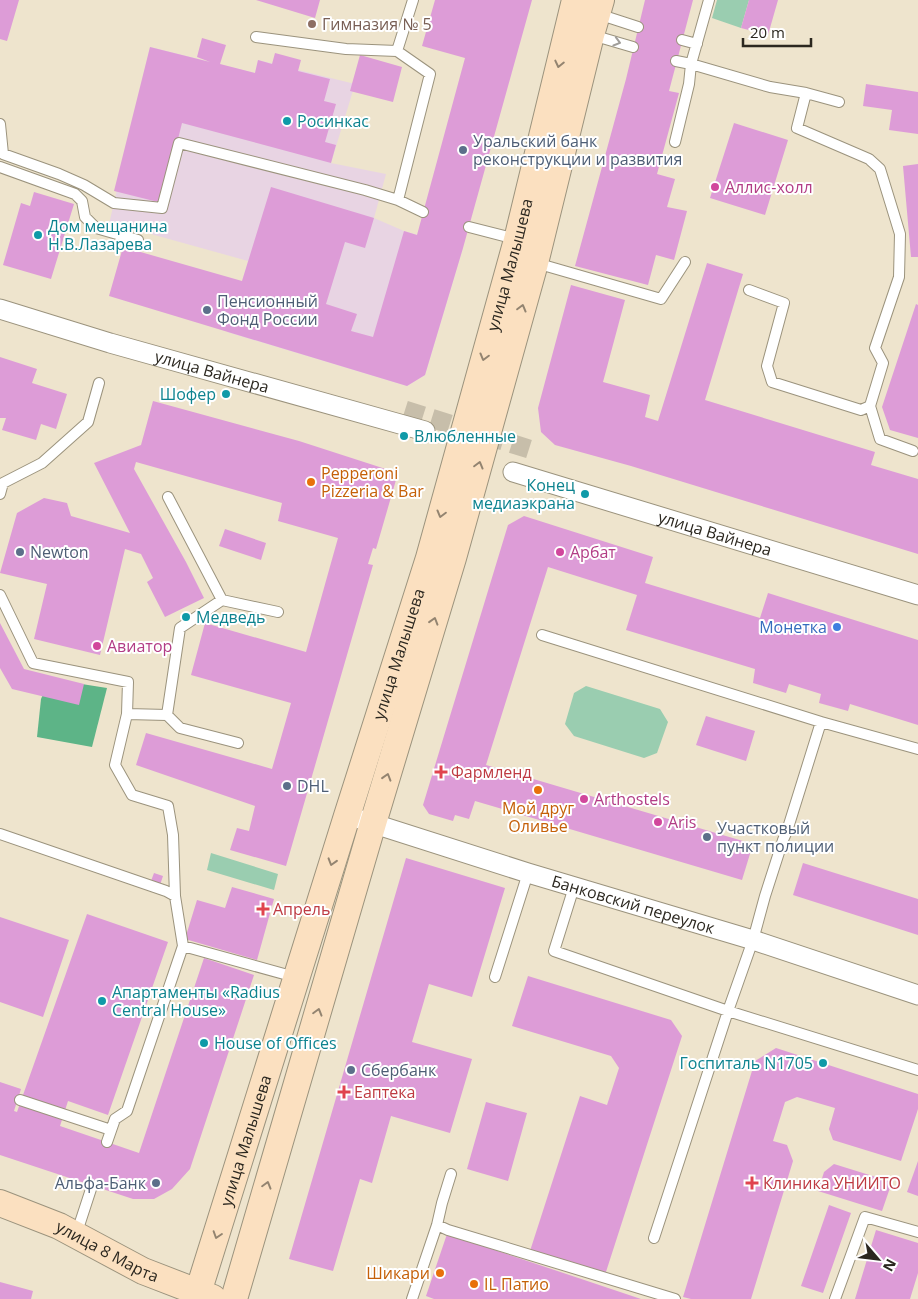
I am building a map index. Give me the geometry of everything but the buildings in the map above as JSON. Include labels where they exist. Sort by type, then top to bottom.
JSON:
[{"type":"main road","name":"улица Малышева","points":[[234,1299],[373,823],[454,558],[522,255],[583,17]]},
{"type":"main road","name":"улица Малышева","points":[[203,1297],[297,978],[522,255]]},
{"type":"main road","name":"улица 8 Марта","points":[[0,1203],[60,1226],[143,1271],[203,1297]]},
{"type":"street","name":"улица Вайнера","points":[[0,309],[110,343],[426,431]]},
{"type":"street","name":"улица Вайнера","points":[[513,472],[918,594]]},
{"type":"street","name":"Банковский переулок","points":[[347,816],[528,873],[753,940],[918,995]]},
{"type":"lane","points":[[397,51],[412,0]]},
{"type":"lane","points":[[675,142],[689,84],[691,64],[708,0]]},
{"type":"lane","points":[[583,17],[638,27]]},
{"type":"lane","points":[[583,17],[633,47]]},
{"type":"lane","points":[[256,37],[346,49],[397,51],[430,74],[398,200]]},
{"type":"lane","points":[[682,40],[696,44]]},
{"type":"lane","points":[[676,61],[770,87],[806,93],[839,102]]},
{"type":"lane","points":[[806,93],[797,128],[869,159],[880,169],[900,234],[899,277],[875,348],[883,363],[870,406],[880,439],[913,451]]},
{"type":"lane","points":[[0,131],[3,154],[84,185],[114,203],[162,208],[179,143],[365,190],[398,200],[423,212]]},
{"type":"lane","points":[[0,167],[75,194],[82,201],[86,217],[96,228],[138,240]]},
{"type":"lane","points":[[469,227],[522,255],[661,299],[685,262]]},
{"type":"lane","points":[[749,290],[784,303],[766,366],[772,382],[861,410],[870,406]]},
{"type":"lane","points":[[0,494],[3,482],[42,463],[88,422],[99,383]]},
{"type":"lane","points":[[168,497],[222,600]]},
{"type":"lane","points":[[0,594],[33,662],[129,680],[126,714],[115,765],[132,795],[168,806],[173,835],[175,896],[183,946],[127,1111],[115,1119],[107,1142]]},
{"type":"lane","points":[[167,715],[180,628],[222,600],[278,612]]},
{"type":"lane","points":[[542,635],[821,722],[918,749]]},
{"type":"lane","points":[[126,714],[167,715],[180,728],[238,743]]},
{"type":"lane","points":[[654,1238],[728,1010],[753,940],[765,896],[821,722]]},
{"type":"lane","points":[[0,834],[166,891],[175,896]]},
{"type":"lane","points":[[495,977],[528,873]]},
{"type":"lane","points":[[574,887],[554,950],[728,1010],[918,1070]]},
{"type":"lane","points":[[183,946],[297,978]]},
{"type":"lane","points":[[20,1100],[111,1130]]},
{"type":"lane","points":[[412,1299],[451,1174]]},
{"type":"lane","points":[[76,1235],[92,1186]]},
{"type":"lane","points":[[835,1299],[865,1217],[918,1232]]},
{"type":"lane","points":[[436,1225],[676,1299]]},
{"type":"shaded area","name":"Росинкас","points":[[150,47],[255,73],[258,60],[355,84],[331,163],[386,174],[374,218],[404,231],[463,248],[425,375],[407,386],[227,332],[248,261],[109,224]]},
{"type":"green space","points":[[717,0],[749,0],[741,28],[712,18]]},
{"type":"green space","points":[[50,679],[107,688],[92,747],[37,737],[41,699]]},
{"type":"green space","points":[[586,686],[660,709],[668,722],[657,753],[644,758],[574,736],[565,724],[574,693]]},
{"type":"green space","points":[[211,853],[278,874],[274,890],[207,870]]},
{"type":"tunnel","points":[[405,410],[529,449]]},
{"type":"place","name":"Гимназия № 5","points":[[312,24]]},
{"type":"place","name":"Росинкас","points":[[287,121]]},
{"type":"place","name":"Уральский банк реконструкции и развития","points":[[463,150]]},
{"type":"place","name":"Аллис-холл","points":[[715,187]]},
{"type":"place","name":"Дом мещанина Н.В.Лазарева","points":[[38,235]]},
{"type":"place","name":"Пенсионный Фонд России","points":[[207,310]]},
{"type":"place","name":"Шофер","points":[[226,394]]},
{"type":"place","name":"Влюбленные","points":[[404,436]]},
{"type":"place","name":"Pepperoni Pizzeria & Bar","points":[[311,482]]},
{"type":"place","name":"Конец медиаэкрана","points":[[585,494]]},
{"type":"place","name":"Newton","points":[[20,552]]},
{"type":"place","name":"Арбат","points":[[560,552]]},
{"type":"place","name":"Медведь","points":[[186,617]]},
{"type":"place","name":"Монетка","points":[[837,627]]},
{"type":"place","name":"Авиатор","points":[[97,646]]},
{"type":"place","name":"Фармленд","points":[[441,772]]},
{"type":"place","name":"DHL","points":[[287,786]]},
{"type":"place","name":"Мой друг Оливье","points":[[538,790]]},
{"type":"place","name":"Arthostels","points":[[584,799]]},
{"type":"place","name":"Aris","points":[[658,822]]},
{"type":"place","name":"Участковый пункт полиции","points":[[707,837]]},
{"type":"place","name":"Апрель","points":[[263,909]]},
{"type":"place","name":"Апартаменты «Radius Central House»","points":[[102,1001]]},
{"type":"place","name":"House of Offices","points":[[204,1043]]},
{"type":"place","name":"Госпиталь N1705","points":[[823,1063]]},
{"type":"place","name":"Сбербанк","points":[[351,1070]]},
{"type":"place","name":"Еаптека","points":[[344,1092]]},
{"type":"place","name":"Альфа-Банк","points":[[156,1183]]},
{"type":"place","name":"Клиника УНИИТО","points":[[752,1183]]},
{"type":"place","name":"Шикари","points":[[440,1273]]},
{"type":"place","name":"IL Патио","points":[[474,1284]]}]
